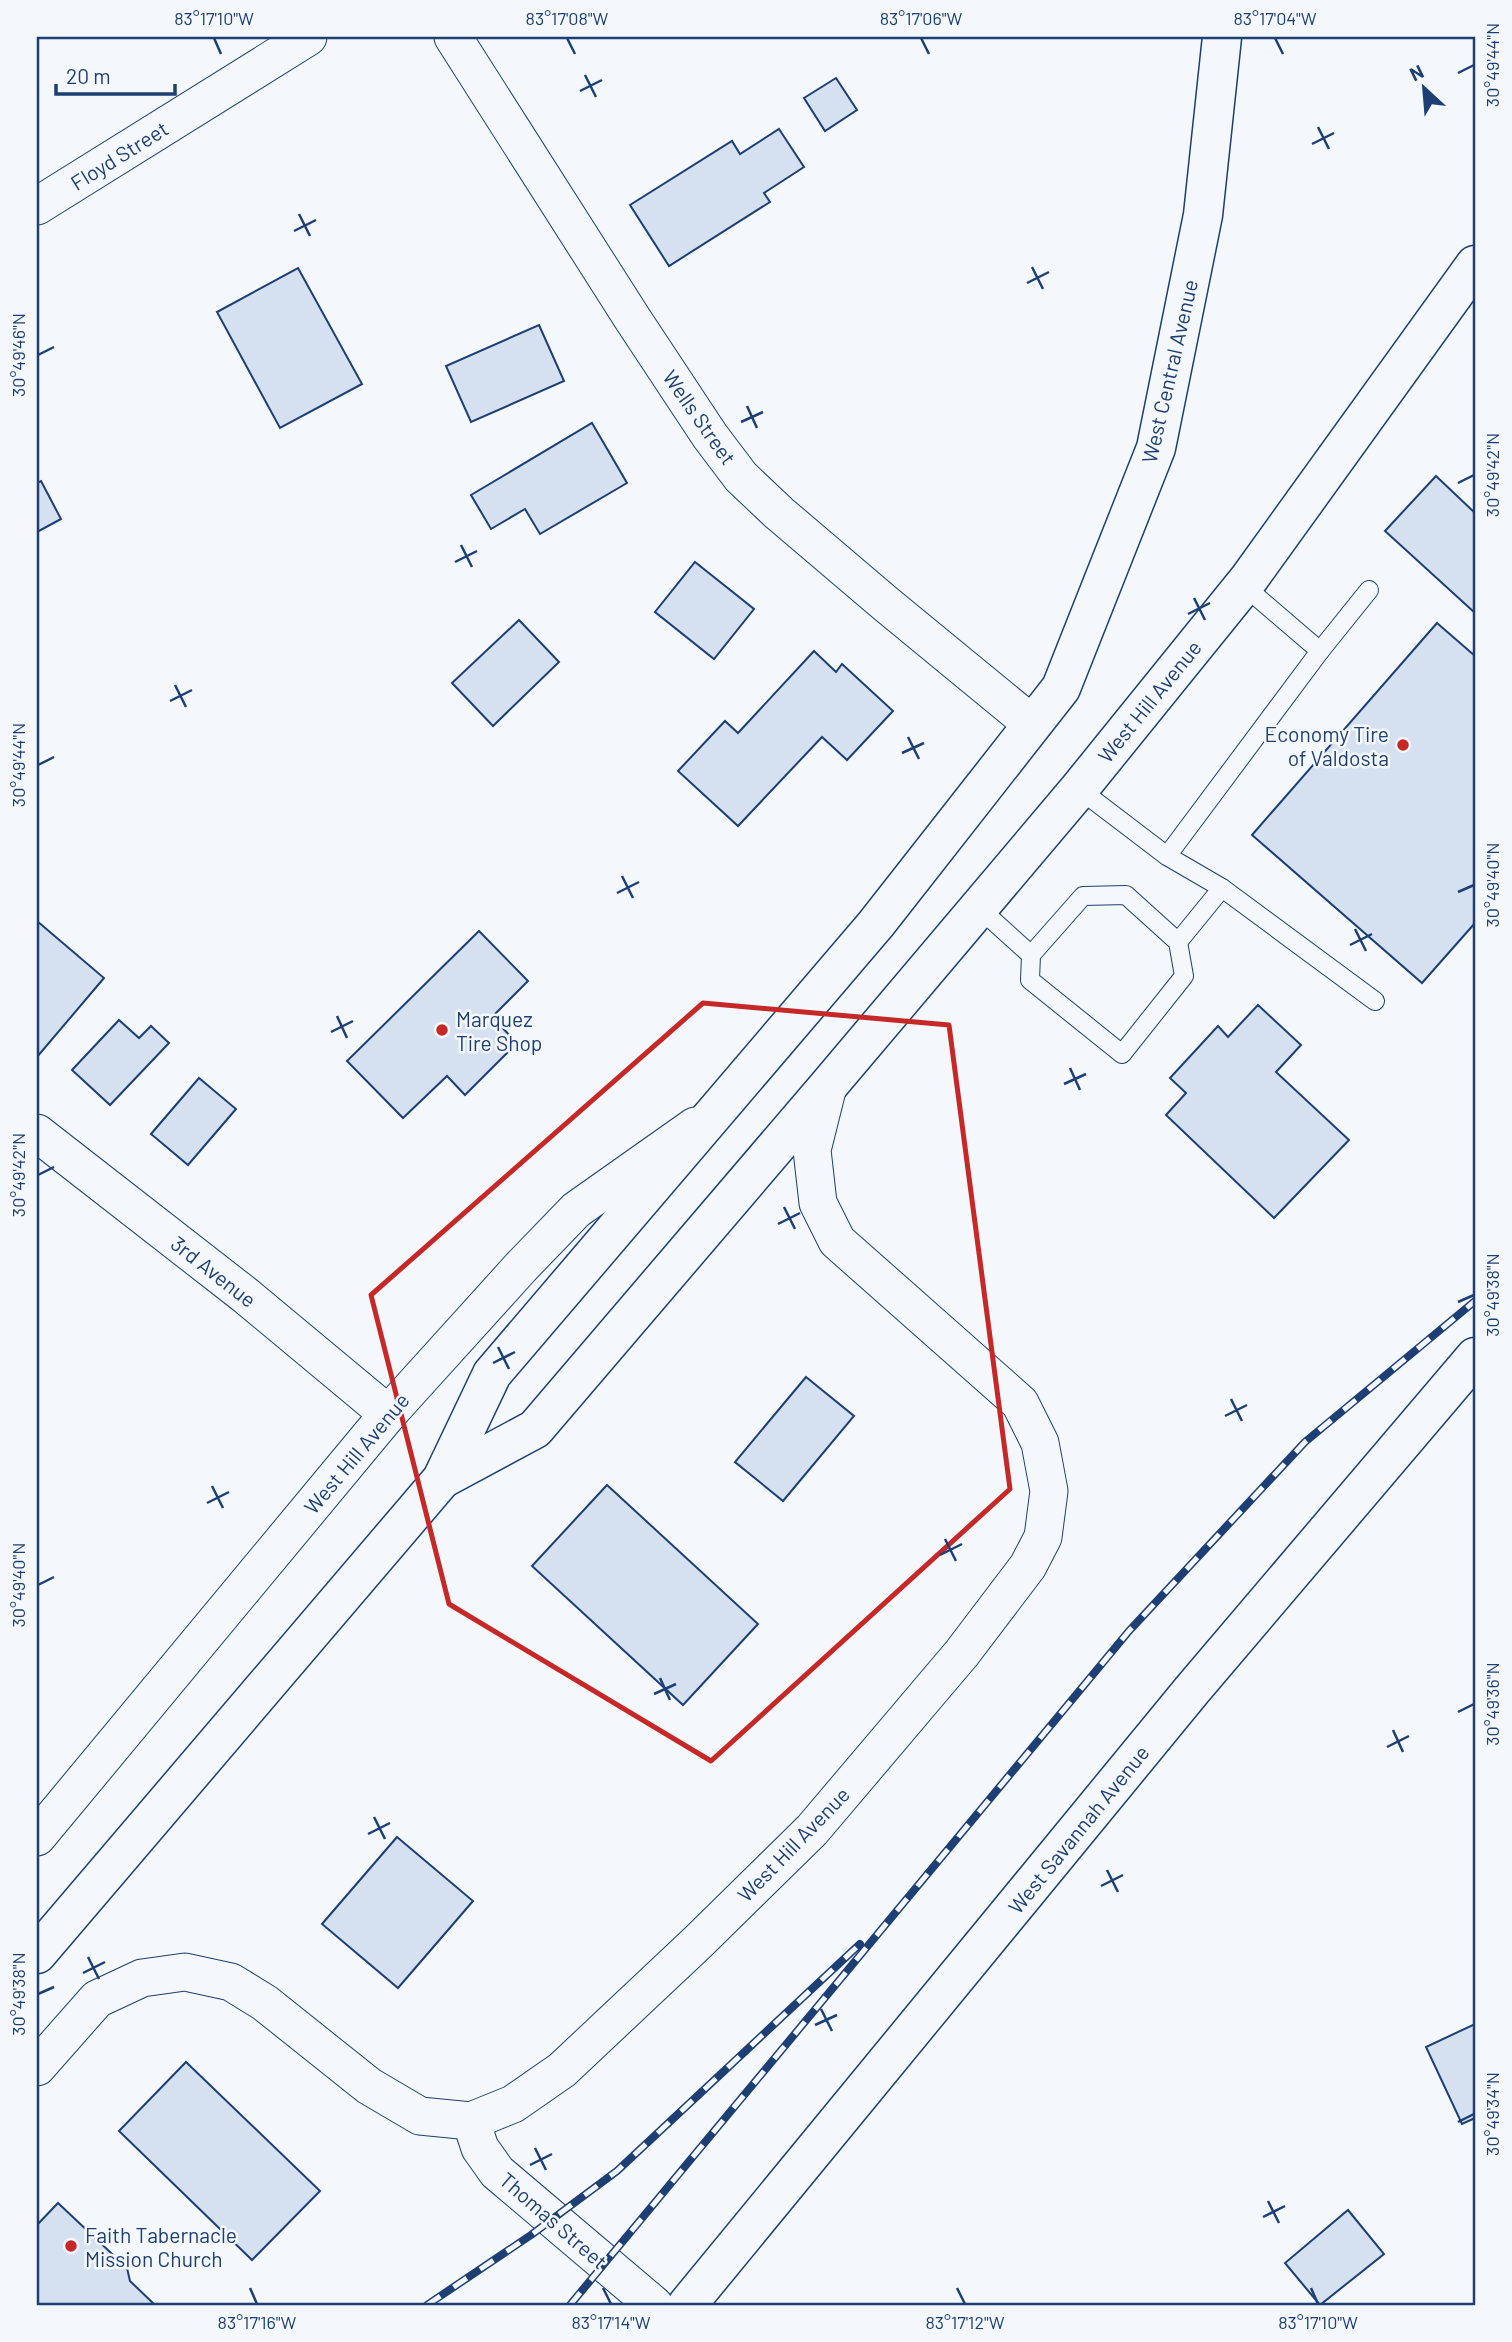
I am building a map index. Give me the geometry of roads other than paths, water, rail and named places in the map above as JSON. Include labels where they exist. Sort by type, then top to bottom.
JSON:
[{"type":"main road","name":"West Central Avenue","points":[[1032,724],[1061,688],[1156,448],[1203,215],[1222,37]]},
{"type":"main road","points":[[1218,75],[1247,37]]},
{"type":"main road","name":"West Hill Avenue","points":[[442,1479],[535,1429],[828,1086],[1079,789],[1243,586],[1475,265]]},
{"type":"main road","name":"West Hill Avenue","points":[[37,1954],[442,1479],[492,1374],[876,924],[1032,724]]},
{"type":"main road","name":"West Savannah Avenue","points":[[687,2305],[1192,1690],[1475,1357]]},
{"type":"street","name":"Floyd Street","points":[[37,206],[308,37]]},
{"type":"street","name":"Wells Street","points":[[453,37],[632,318],[710,436],[741,477],[779,513],[1032,724]]},
{"type":"street","name":"West Hill Avenue","points":[[37,2067],[97,1998],[142,1978],[185,1972],[231,1982],[265,2003],[369,2086],[420,2116],[471,2121],[513,2104],[562,2070],[812,1830],[962,1653],[1028,1566],[1042,1537],[1049,1491],[1040,1443],[1020,1403],[837,1241],[818,1203],[812,1150],[828,1086]]},
{"type":"street","name":"West Hill Avenue","points":[[37,1837],[388,1414],[521,1267],[576,1210],[716,1111]]},
{"type":"street","name":"3rd Avenue","points":[[37,1133],[245,1295],[388,1414]]},
{"type":"street","name":"Thomas Street","points":[[471,2121],[480,2148],[498,2172],[654,2305]]},
{"type":"lane","points":[[1243,586],[1320,651]]},
{"type":"lane","points":[[1167,856],[1320,651],[1369,590]]},
{"type":"lane","points":[[1079,789],[1167,856],[1222,888],[1375,1001]]},
{"type":"lane","points":[[1178,942],[1222,888]]},
{"type":"lane","points":[[1126,895],[1178,942],[1184,976],[1122,1054],[1030,980],[1031,955],[1083,897],[1126,895]]},
{"type":"lane","points":[[979,908],[1031,955]]},
{"type":"railway","points":[[570,2305],[1129,1631],[1305,1442],[1475,1301]]},
{"type":"railway","points":[[427,2305],[531,2235],[617,2171],[860,1944]]},
{"type":"place","name":"Economy Tire of Valdosta","points":[[1403,745]]},
{"type":"place","name":"Marquez Tire Shop","points":[[442,1030]]},
{"type":"place","name":"Faith Tabernacle Mission Church","points":[[71,2246]]}]
